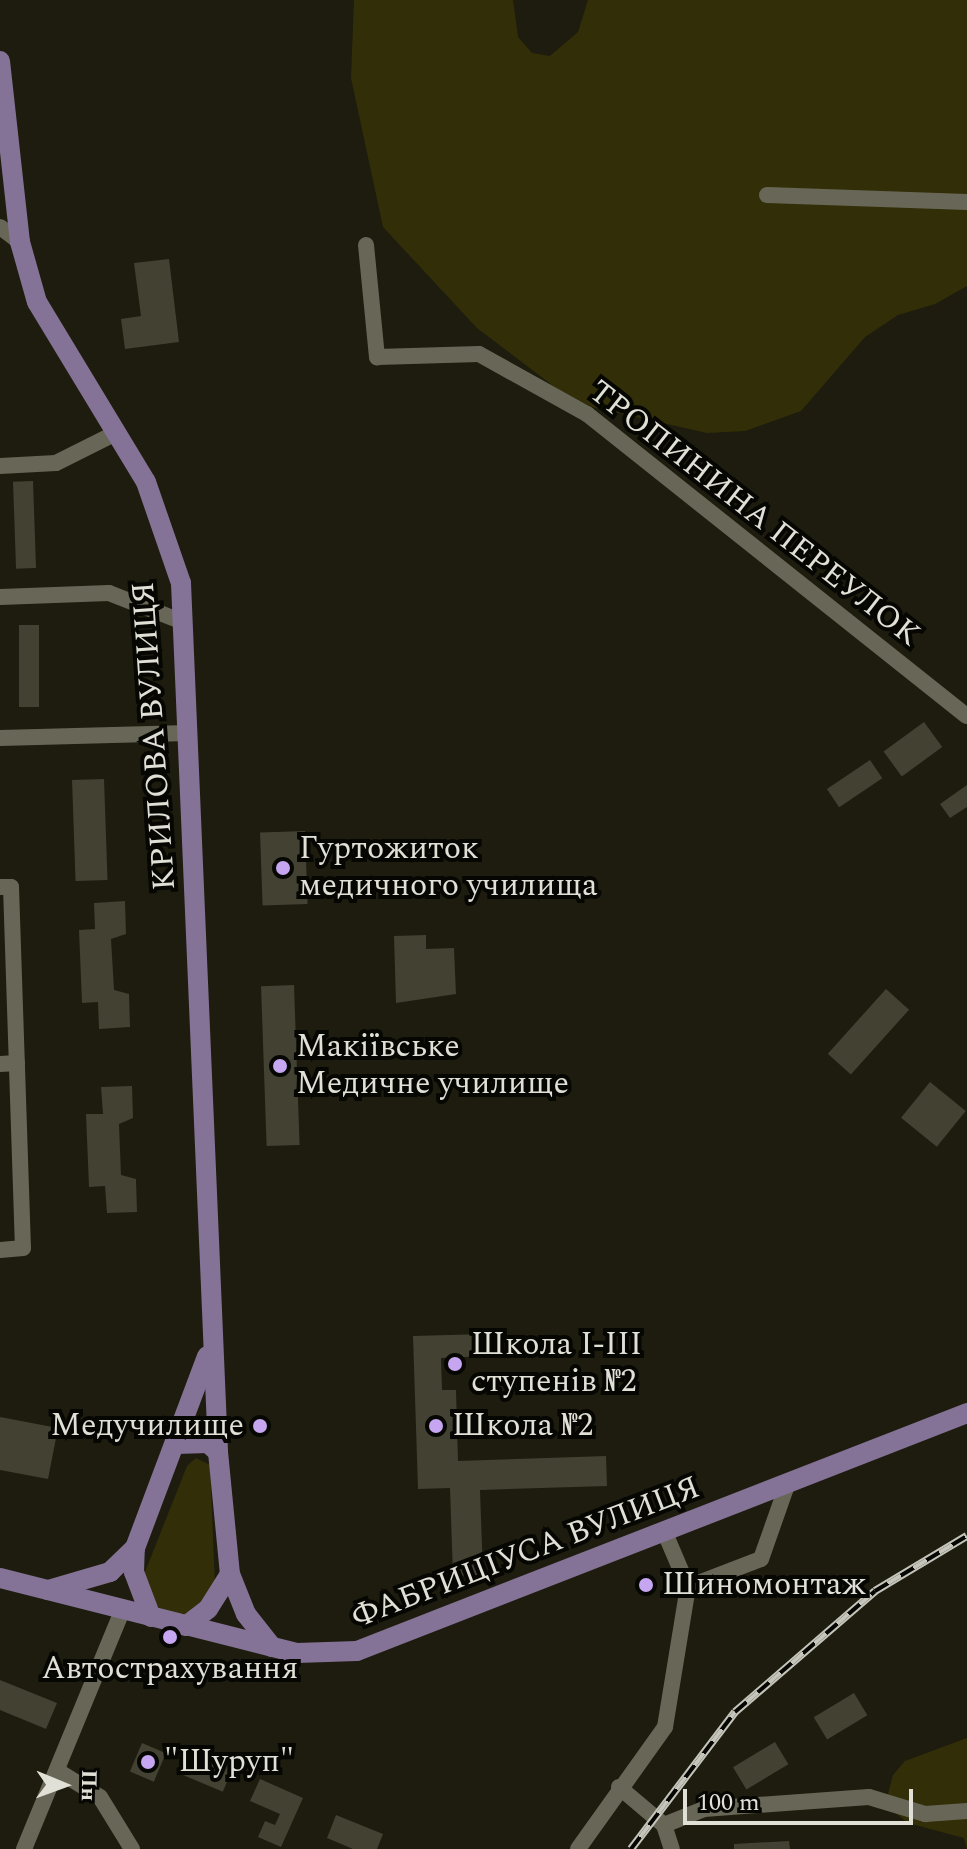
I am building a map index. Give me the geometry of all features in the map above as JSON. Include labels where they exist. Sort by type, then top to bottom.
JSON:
[{"type":"main road","name":"КРИЛОВА ВУЛИЦЯ","points":[[0,61],[4,154],[20,242],[37,302],[146,482],[181,583],[214,1297],[210,1349]]},
{"type":"main road","points":[[151,1617],[134,1572],[135,1548],[210,1349]]},
{"type":"main road","points":[[210,1349],[230,1574],[246,1614],[272,1647]]},
{"type":"main road","name":"ФАБРИЦІУСА ВУЛИЦЯ","points":[[0,1578],[297,1653],[357,1651],[967,1413]]},
{"type":"main road","points":[[176,1444],[208,1443],[218,1452]]},
{"type":"main road","points":[[48,1590],[110,1572],[135,1548]]},
{"type":"main road","points":[[186,1626],[208,1609],[230,1574]]},
{"type":"street","points":[[767,195],[967,202]]},
{"type":"street","points":[[0,227],[20,242]]},
{"type":"street","name":"ТРОПИНИНА ПЕРЕУЛОК","points":[[366,245],[377,357],[479,354],[587,414],[967,716]]},
{"type":"street","points":[[0,466],[56,463],[116,433]]},
{"type":"street","points":[[0,597],[109,593],[183,622]]},
{"type":"street","points":[[0,738],[188,733]]},
{"type":"street","points":[[0,1250],[23,1248],[8,1064],[5,887]]},
{"type":"street","points":[[688,1587],[761,1559],[787,1485]]},
{"type":"street","points":[[578,1849],[619,1787],[665,1727],[688,1587],[665,1533]]},
{"type":"street","points":[[24,1849],[122,1611]]},
{"type":"street","points":[[58,1771],[100,1797],[132,1849]]},
{"type":"street","points":[[619,1787],[664,1825],[672,1849]]},
{"type":"street","points":[[664,1825],[704,1809],[869,1797],[925,1814],[967,1811]]},
{"type":"shaded area","points":[[354,0],[513,0],[518,37],[532,53],[550,56],[578,32],[588,0],[967,0],[967,286],[935,304],[898,315],[865,337],[801,411],[745,431],[707,433],[592,407],[556,388],[477,328],[383,227],[351,78]]},
{"type":"shaded area","points":[[196,1458],[210,1465],[215,1586],[190,1614],[174,1615],[158,1607],[145,1587],[145,1572],[187,1466]]},
{"type":"shaded area","points":[[967,1738],[967,1849],[964,1838],[908,1823],[893,1811],[888,1794],[893,1775],[905,1761]]},
{"type":"building","points":[[169,259],[179,342],[125,349],[121,319],[141,316],[134,263]]},
{"type":"building","points":[[33,481],[36,568],[16,569],[13,482]]},
{"type":"building","points":[[19,625],[39,625],[39,707],[19,707]]},
{"type":"building","points":[[924,722],[942,747],[902,776],[884,751]]},
{"type":"building","points":[[870,760],[882,778],[839,807],[827,789]]},
{"type":"building","points":[[104,779],[108,880],[76,881],[72,780]]},
{"type":"building","points":[[967,785],[967,807],[950,818],[940,804]]},
{"type":"building","name":"Гуртожиток медичного училища","points":[[305,831],[308,904],[263,906],[260,833]]},
{"type":"building","points":[[125,901],[126,934],[111,939],[114,990],[129,994],[130,1027],[99,1029],[98,1002],[82,1003],[79,930],[95,929],[94,903]]},
{"type":"building","points":[[426,935],[426,949],[454,948],[456,994],[396,1003],[394,936]]},
{"type":"building","name":"Макіївське Медичне училище","points":[[294,985],[300,1145],[267,1146],[261,986]]},
{"type":"building","points":[[886,989],[909,1010],[851,1074],[828,1054]]},
{"type":"building","points":[[930,1082],[966,1111],[937,1147],[901,1118]]},
{"type":"building","points":[[132,1086],[133,1118],[119,1124],[121,1175],[136,1179],[137,1212],[107,1213],[105,1186],[89,1187],[86,1114],[103,1114],[101,1087]]},
{"type":"building","points":[[486,1334],[487,1356],[441,1358],[442,1390],[456,1390],[458,1461],[606,1456],[607,1486],[480,1490],[483,1575],[453,1576],[450,1488],[418,1489],[413,1336]]},
{"type":"building","points":[[0,1417],[58,1428],[48,1479],[0,1470]]},
{"type":"building","points":[[0,1680],[57,1703],[46,1729],[0,1710]]},
{"type":"building","points":[[854,1693],[867,1715],[827,1739],[814,1717]]},
{"type":"building","points":[[775,1742],[788,1764],[746,1790],[733,1767]]},
{"type":"building","name":"\"Шуруп\"","points":[[142,1743],[166,1753],[154,1782],[130,1772]]},
{"type":"building","points":[[189,1746],[234,1765],[223,1792],[178,1773]]},
{"type":"building","points":[[260,1779],[303,1798],[281,1847],[258,1837],[265,1821],[275,1825],[280,1814],[250,1801]]},
{"type":"building","points":[[336,1815],[383,1834],[377,1849],[353,1849],[327,1838]]},
{"type":"building","points":[[789,1841],[790,1849],[734,1849],[734,1844]]},
{"type":"railway","points":[[631,1849],[735,1712],[875,1591],[967,1536]]},
{"type":"place","name":"Гуртожиток медичного училища","points":[[283,868]]},
{"type":"place","name":"Макіївське Медичне училище","points":[[280,1066]]},
{"type":"place","name":"Школа I-III ступенів №2","points":[[455,1364]]},
{"type":"place","name":"Медучилище","points":[[260,1426]]},
{"type":"place","name":"Школа №2","points":[[436,1426]]},
{"type":"place","name":"Шиномонтаж","points":[[646,1585]]},
{"type":"place","name":"Автострахування","points":[[170,1637]]},
{"type":"place","name":"\"Шуруп\"","points":[[148,1762]]}]
